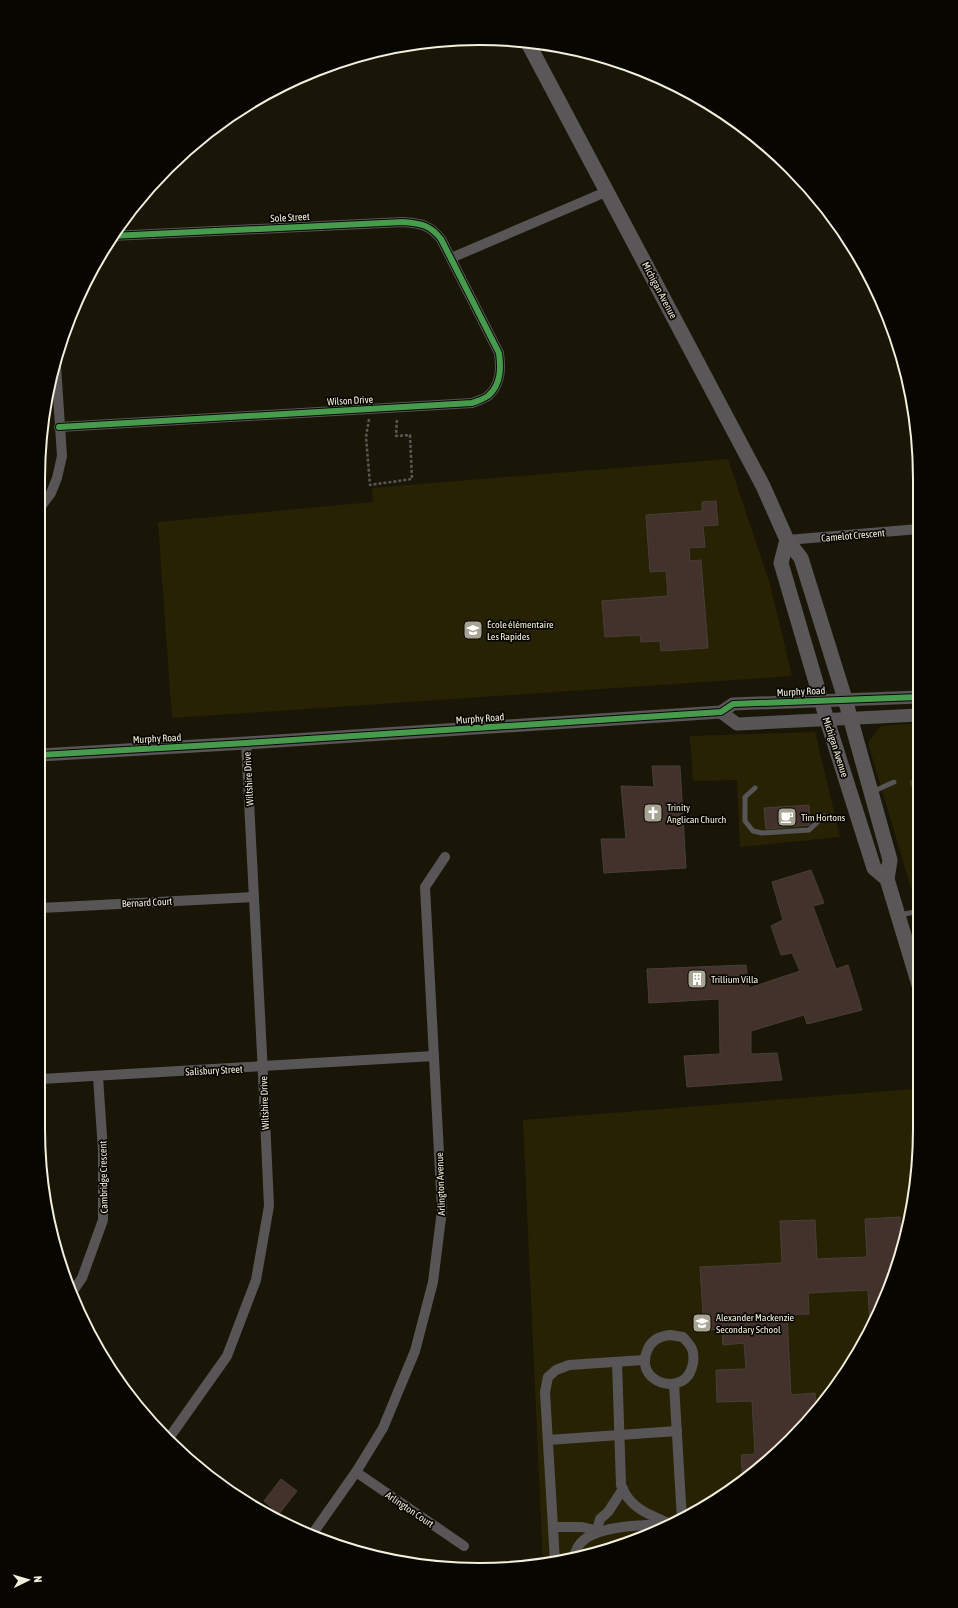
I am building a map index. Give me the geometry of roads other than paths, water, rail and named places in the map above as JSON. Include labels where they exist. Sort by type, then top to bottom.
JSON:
[{"type":"main road","name":"Michigan Avenue","points":[[531,48],[608,191],[763,486],[787,540],[801,558],[845,699],[890,860],[887,879],[898,916],[913,947]]},
{"type":"main road","name":"Michigan Avenue","points":[[787,540],[781,564],[821,700],[874,868],[887,879]]},
{"type":"street","points":[[451,258],[608,191]]},
{"type":"street","name":"Sole Street","points":[[120,236],[403,222],[426,225],[434,230],[442,239],[451,258]]},
{"type":"street","name":"Wilson Drive","points":[[59,427],[472,403],[489,396],[497,385],[501,368],[499,353],[451,258]]},
{"type":"street","points":[[45,501],[51,493],[57,478],[62,456],[57,380]]},
{"type":"street","name":"Camelot Crescent","points":[[787,540],[913,530]]},
{"type":"street","name":"Murphy Road","points":[[45,755],[721,712],[733,704],[913,697]]},
{"type":"street","points":[[721,712],[737,724],[913,715]]},
{"type":"street","name":"Wiltshire Drive","points":[[171,1435],[226,1356],[256,1280],[269,1206],[246,743]]},
{"type":"street","name":"Arlington Avenue","points":[[315,1531],[356,1472],[383,1428],[415,1351],[432,1282],[442,1210],[425,887],[445,856]]},
{"type":"street","name":"Bernard Court","points":[[45,908],[254,897]]},
{"type":"street","name":"Salisbury Street","points":[[45,1079],[434,1056]]},
{"type":"street","name":"Cambridge Crescent","points":[[75,1288],[82,1278],[103,1220],[103,1151],[98,1076]]},
{"type":"street","points":[[670,1335],[682,1337],[692,1349],[694,1362],[691,1372],[684,1381],[674,1384],[664,1384],[655,1380],[646,1368],[644,1360],[649,1344],[660,1336],[670,1335]]},
{"type":"street","points":[[555,1556],[544,1392],[548,1377],[556,1370],[569,1364],[644,1360]]},
{"type":"street","points":[[617,1362],[621,1485],[628,1499],[637,1507],[665,1521]]},
{"type":"street","points":[[674,1384],[682,1512]]},
{"type":"street","points":[[548,1440],[677,1431]]},
{"type":"street","name":"Arlington Court","points":[[356,1472],[464,1546]]},
{"type":"street","points":[[598,1531],[600,1520],[608,1512],[623,1489]]},
{"type":"street","points":[[553,1527],[582,1527],[598,1531],[623,1527],[656,1525]]},
{"type":"street","points":[[576,1552],[580,1543],[598,1531]]},
{"type":"lane","points":[[871,793],[894,782]]},
{"type":"lane","points":[[755,788],[745,797],[745,821],[753,831],[762,833],[809,830],[824,816]]},
{"type":"lane","points":[[898,916],[913,912]]},
{"type":"place","name":"École élémentaire Les Rapides","points":[[473,630]]},
{"type":"place","name":"Trinity Anglican Church","points":[[653,813]]},
{"type":"place","name":"Tim Hortons","points":[[787,817]]},
{"type":"place","name":"Trillium Villa","points":[[697,979]]},
{"type":"place","name":"Alexander Mackenzie Secondary School","points":[[702,1323]]}]
